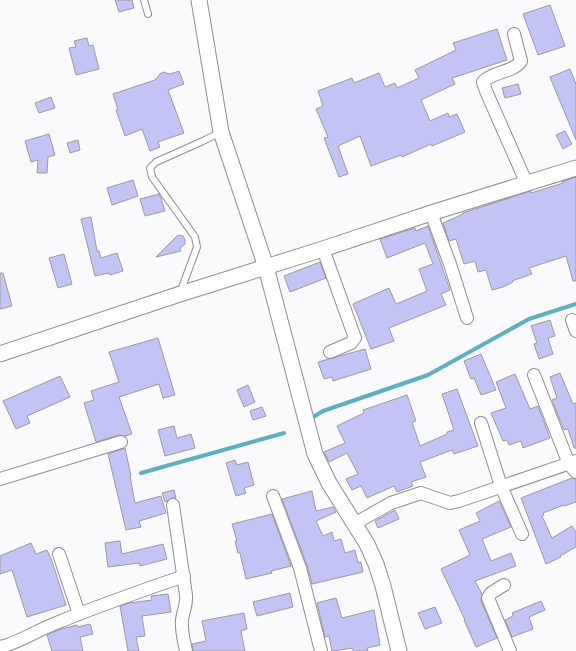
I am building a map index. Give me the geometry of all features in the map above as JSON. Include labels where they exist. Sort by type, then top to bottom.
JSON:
[{"type":"street","points":[[199,0],[221,132],[266,267],[315,454],[329,483],[367,544],[376,564],[400,651]]},
{"type":"street","points":[[514,34],[521,60],[516,66],[488,78],[483,82],[526,182]]},
{"type":"street","points":[[0,354],[526,182],[576,168]]},
{"type":"street","points":[[431,213],[450,264],[467,318]]},
{"type":"street","points":[[323,249],[354,338],[351,343],[330,352]]},
{"type":"street","points":[[354,524],[391,503],[421,493],[450,503],[501,486],[574,466],[534,375]]},
{"type":"street","points":[[481,423],[501,486],[522,534]]},
{"type":"street","points":[[0,479],[121,442]]},
{"type":"street","points":[[273,496],[300,568],[321,651]]},
{"type":"street","points":[[173,505],[187,604],[182,618],[186,651]]},
{"type":"street","points":[[59,554],[79,614]]},
{"type":"street","points":[[0,647],[13,643],[38,630],[79,614],[184,576]]},
{"type":"street","points":[[504,585],[490,593],[488,598],[510,651]]},
{"type":"lane","points":[[144,0],[148,14]]},
{"type":"lane","points":[[180,294],[197,247],[196,237],[152,177],[150,168],[156,162],[203,142],[221,132]]},
{"type":"building","points":[[115,0],[132,0],[134,8],[119,12]]},
{"type":"building","points":[[550,5],[565,46],[538,55],[523,14]]},
{"type":"building","points":[[497,29],[507,60],[452,78],[455,84],[421,100],[430,121],[448,113],[449,117],[457,114],[465,132],[432,146],[431,144],[402,157],[401,155],[371,166],[360,136],[338,146],[348,174],[339,177],[324,138],[328,137],[316,109],[323,106],[318,91],[352,78],[354,83],[379,73],[385,87],[395,83],[397,88],[419,78],[415,70],[456,50],[453,43]]},
{"type":"building","points":[[87,38],[89,46],[93,45],[99,69],[76,75],[69,48],[76,47],[74,41]]},
{"type":"building","points":[[570,69],[576,84],[576,140],[550,77]]},
{"type":"building","points":[[179,71],[184,84],[168,90],[184,133],[158,142],[160,147],[150,151],[142,129],[125,136],[116,110],[118,110],[113,94],[155,80],[163,72],[170,74]]},
{"type":"building","points":[[518,84],[521,94],[505,98],[502,88]]},
{"type":"building","points":[[51,97],[55,108],[39,113],[35,103]]},
{"type":"building","points":[[565,131],[572,144],[563,149],[556,135]]},
{"type":"building","points":[[49,134],[55,155],[48,157],[47,173],[37,173],[38,160],[31,162],[25,141]]},
{"type":"building","points":[[78,140],[80,150],[70,153],[67,143]]},
{"type":"building","points":[[576,177],[576,281],[573,281],[566,256],[529,268],[532,274],[512,281],[513,282],[503,287],[492,290],[486,270],[478,272],[475,261],[464,264],[456,239],[449,241],[443,223],[463,213],[531,191],[531,193],[563,183],[562,182]]},
{"type":"building","points":[[133,180],[138,196],[112,205],[107,188]]},
{"type":"building","points":[[159,194],[165,211],[145,216],[140,199]]},
{"type":"building","points":[[91,217],[97,251],[99,251],[101,258],[117,253],[123,271],[110,275],[109,273],[95,276],[81,219]]},
{"type":"building","points":[[428,226],[450,290],[441,294],[446,305],[389,328],[394,341],[371,349],[353,304],[389,288],[396,304],[427,291],[419,269],[433,264],[425,243],[387,258],[380,239],[415,228],[416,231]]},
{"type":"building","points":[[178,235],[183,236],[185,240],[185,244],[180,248],[181,251],[156,257]]},
{"type":"building","points":[[64,254],[72,284],[58,288],[49,258]]},
{"type":"building","points":[[320,262],[326,278],[290,292],[284,276]]},
{"type":"building","points":[[0,273],[3,273],[12,306],[0,309]]},
{"type":"building","points":[[550,320],[555,336],[548,338],[553,354],[539,359],[534,344],[537,343],[531,326]]},
{"type":"building","points":[[158,338],[175,395],[163,398],[159,384],[119,397],[132,434],[125,436],[119,435],[96,442],[84,403],[94,400],[91,391],[119,382],[109,352]]},
{"type":"building","points":[[365,349],[371,369],[333,381],[332,377],[324,379],[318,362]]},
{"type":"building","points":[[481,354],[496,390],[481,395],[474,378],[471,379],[464,361]]},
{"type":"building","points":[[560,373],[573,404],[576,403],[576,448],[574,448],[568,429],[564,430],[552,400],[557,398],[550,377]]},
{"type":"building","points":[[515,374],[530,409],[538,406],[550,438],[523,448],[521,441],[509,445],[507,440],[503,441],[491,413],[506,408],[496,382]]},
{"type":"building","points":[[60,376],[70,397],[27,416],[30,423],[16,429],[3,401]]},
{"type":"building","points":[[248,385],[255,402],[244,407],[237,390]]},
{"type":"building","points":[[457,389],[478,446],[454,454],[452,450],[420,462],[426,477],[411,482],[413,486],[397,492],[394,486],[367,498],[361,486],[352,490],[346,479],[358,474],[347,453],[329,462],[324,452],[345,443],[337,426],[364,413],[363,410],[407,395],[416,421],[412,422],[420,446],[447,434],[447,432],[454,430],[442,394]]},
{"type":"building","points":[[262,407],[266,416],[253,420],[250,411]]},
{"type":"building","points":[[174,426],[177,438],[191,434],[195,448],[165,456],[158,430]]},
{"type":"building","points":[[125,448],[135,503],[161,496],[166,513],[139,521],[141,527],[126,530],[108,454]]},
{"type":"building","points":[[235,460],[237,465],[248,462],[254,485],[244,488],[246,493],[236,496],[226,463]]},
{"type":"building","points":[[572,478],[576,479],[576,502],[543,513],[544,515],[542,516],[552,538],[572,526],[576,532],[576,547],[560,556],[561,557],[546,564],[521,498]]},
{"type":"building","points":[[174,490],[176,498],[172,498],[165,502],[162,493]]},
{"type":"building","points":[[312,491],[316,511],[333,507],[336,512],[316,521],[323,536],[332,532],[334,541],[341,539],[345,553],[355,550],[358,563],[361,562],[363,572],[312,584],[307,565],[282,499]]},
{"type":"building","points":[[499,501],[511,527],[482,539],[491,561],[511,553],[516,566],[475,581],[482,594],[481,601],[497,638],[476,647],[441,569],[470,555],[459,530],[480,521],[476,513]]},
{"type":"building","points":[[395,510],[399,519],[378,528],[375,521]]},
{"type":"building","points":[[272,514],[291,566],[271,571],[272,573],[246,579],[240,553],[238,553],[235,541],[237,541],[232,524]]},
{"type":"building","points":[[120,541],[122,554],[163,544],[167,559],[140,566],[139,563],[108,567],[105,543]]},
{"type":"building","points":[[31,543],[36,554],[47,550],[66,605],[27,617],[12,570],[0,574],[0,556]]},
{"type":"building","points":[[290,593],[293,607],[257,616],[253,602]]},
{"type":"building","points":[[168,594],[171,612],[142,616],[145,636],[136,637],[139,651],[128,651],[120,606],[129,603],[152,600],[151,596]]},
{"type":"building","points":[[336,598],[342,618],[374,610],[380,645],[367,648],[368,651],[353,651],[353,648],[332,651],[329,636],[325,637],[317,603]]},
{"type":"building","points":[[541,601],[545,610],[529,617],[533,629],[512,637],[505,620],[513,616],[512,613]]},
{"type":"building","points":[[435,607],[442,623],[425,629],[418,613]]},
{"type":"building","points":[[244,613],[247,629],[241,631],[245,651],[193,651],[192,644],[206,641],[202,621]]},
{"type":"building","points":[[90,624],[93,634],[80,637],[83,651],[52,651],[47,635],[61,629],[77,625],[77,627]]},
{"type":"waterway","points":[[310,419],[323,411],[428,375],[529,319],[576,304]]},
{"type":"waterway","points":[[141,473],[284,433]]}]
